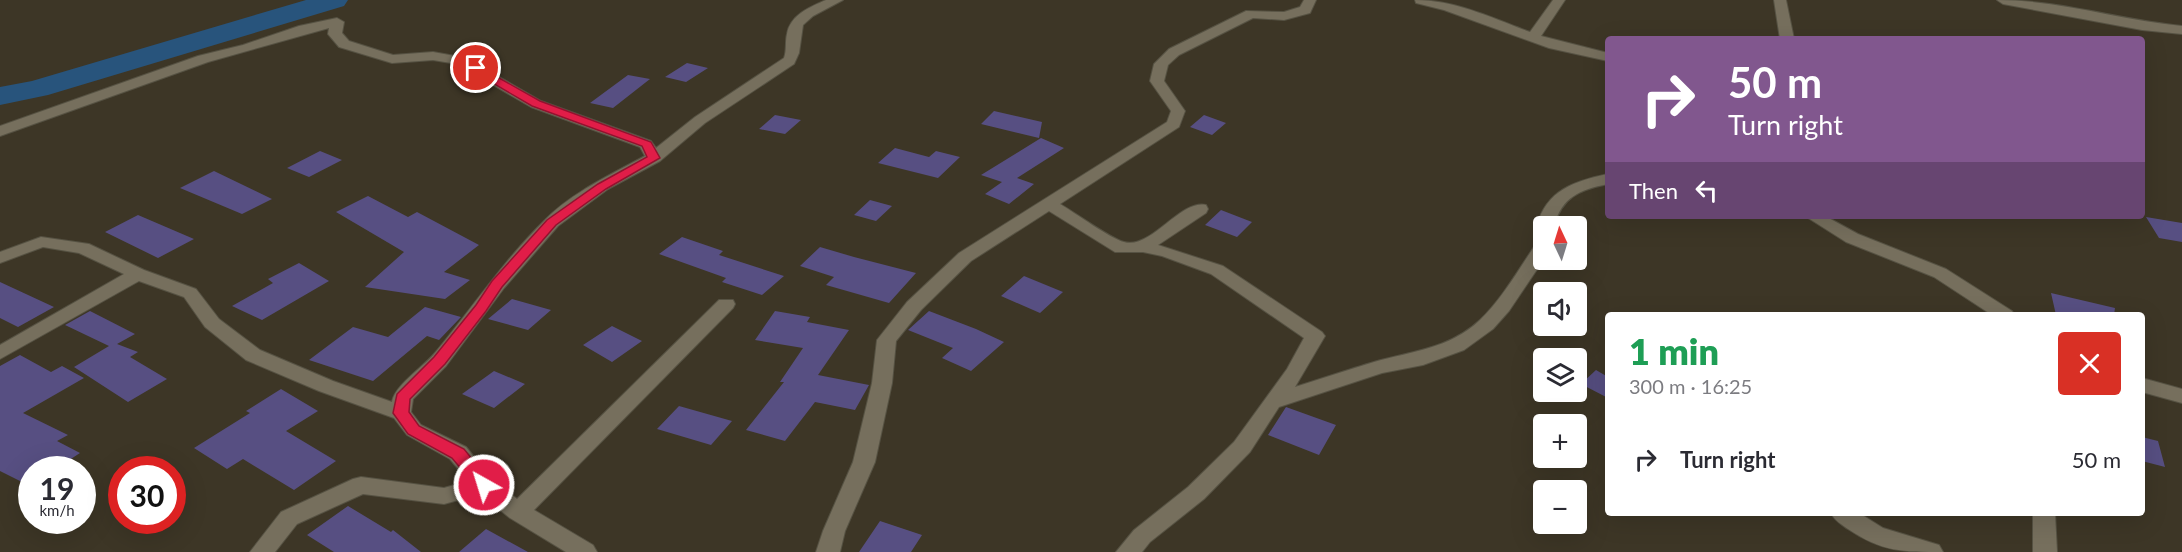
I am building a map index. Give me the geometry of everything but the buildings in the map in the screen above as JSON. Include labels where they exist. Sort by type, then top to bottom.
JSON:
[{"type":"street","points":[[401,413],[403,398],[440,361],[482,308],[497,284],[552,222],[602,186],[654,158],[700,120],[789,61],[792,57],[793,32],[796,25],[807,14],[837,0]]},
{"type":"street","points":[[828,552],[834,531],[864,462],[882,383],[887,340],[914,306],[965,257],[1174,124],[1178,111],[1157,81],[1161,64],[1174,52],[1251,14],[1284,16],[1305,10],[1311,0]]},
{"type":"street","points":[[1421,0],[1534,36],[1554,45],[1605,56]]},
{"type":"street","points":[[1534,36],[1559,0]]},
{"type":"street","points":[[1780,0],[1787,36]]},
{"type":"street","points":[[2003,0],[2119,22],[2182,30]]},
{"type":"street","points":[[0,130],[203,59],[248,48],[304,29],[337,22],[335,34],[344,44],[392,59],[433,56],[461,61],[536,104],[646,144],[654,158]]},
{"type":"street","points":[[1550,216],[1557,200],[1570,188],[1605,180]]},
{"type":"street","points":[[1048,203],[1121,248],[1143,247],[1167,252],[1217,270],[1315,336],[1295,373],[1272,402],[1242,447],[1196,493],[1142,536],[1128,552]]},
{"type":"street","points":[[1143,247],[1200,209]]},
{"type":"street","points":[[1818,219],[1852,238],[1940,273],[2000,312]]},
{"type":"street","points":[[0,258],[41,242],[83,248],[138,274],[190,293],[213,322],[253,355],[326,386],[401,413],[414,430],[458,453],[484,485],[518,512],[585,552]]},
{"type":"street","points":[[1272,402],[1379,367],[1416,360],[1457,345],[1486,325],[1502,307],[1533,261]]},
{"type":"street","points":[[0,353],[138,274]]},
{"type":"street","points":[[518,512],[726,304]]},
{"type":"street","points":[[2145,387],[2182,396]]},
{"type":"street","points":[[262,552],[289,518],[361,485],[444,496],[484,485]]},
{"type":"street","points":[[1846,516],[1875,535],[1931,552]]},
{"type":"street","points":[[2044,516],[2045,552]]},
{"type":"waterway","points":[[0,96],[37,89],[335,0]]},
{"type":"route","points":[[476,68],[536,104],[646,144],[654,158],[602,186],[552,222],[497,284],[482,308],[440,361],[403,398],[401,413],[414,430],[458,453],[484,485]]}]
